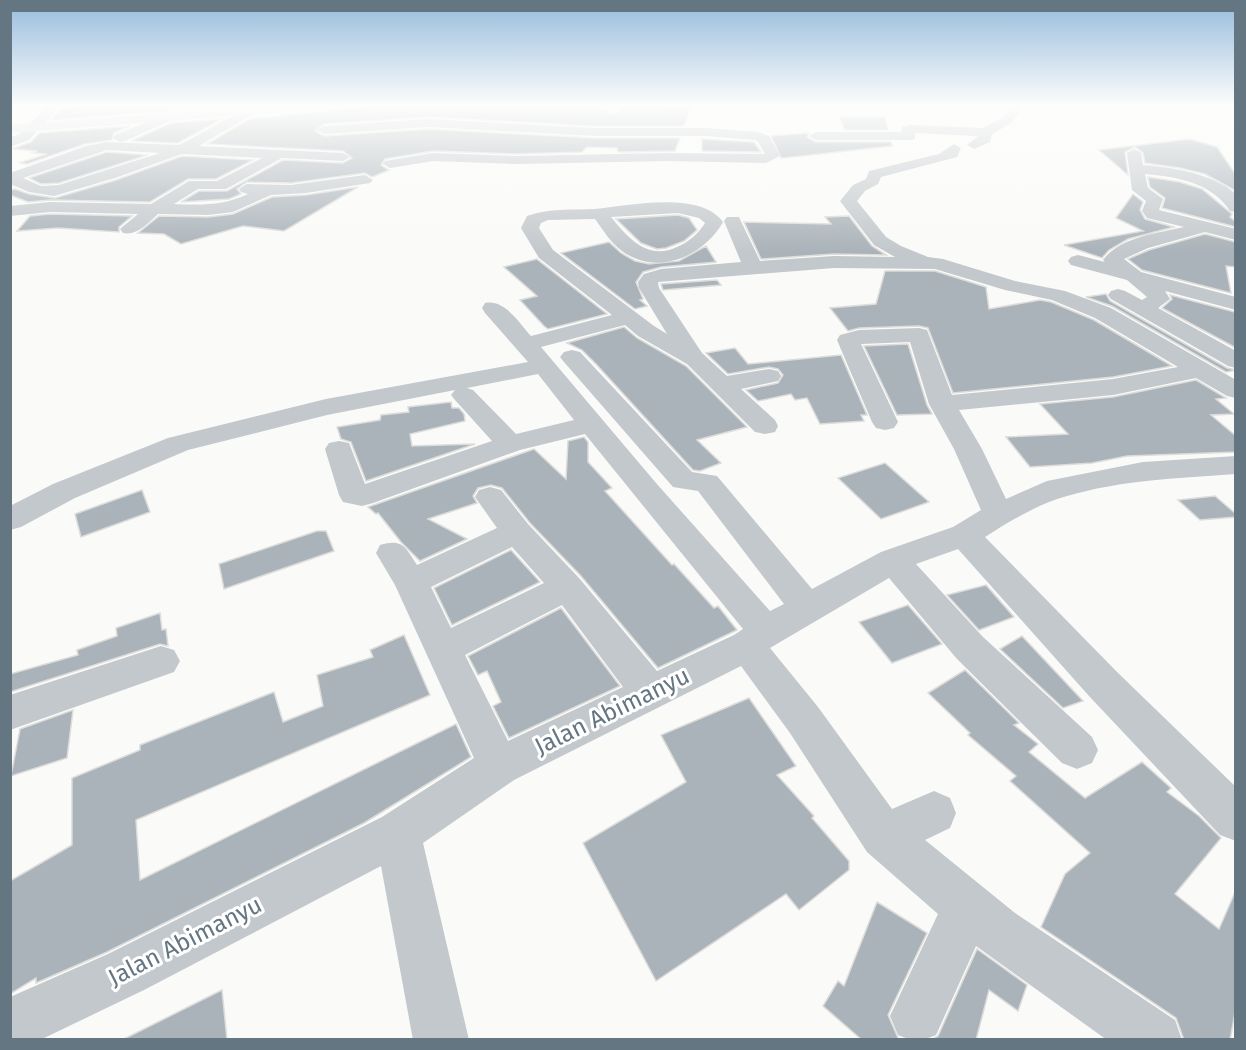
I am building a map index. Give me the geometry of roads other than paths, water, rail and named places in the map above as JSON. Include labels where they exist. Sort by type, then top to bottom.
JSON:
[{"type":"street","points":[[11,178],[80,154]]},
{"type":"street","points":[[11,178],[34,191],[50,192],[113,173],[164,154]]},
{"type":"street","points":[[220,186],[279,154],[343,157]]},
{"type":"street","points":[[433,157],[437,154]]},
{"type":"street","points":[[390,164],[433,157],[516,160],[615,154],[766,159],[773,156],[772,154]]},
{"type":"street","points":[[720,154],[723,159]]},
{"type":"street","points":[[952,154],[874,174],[873,181],[859,188],[848,201],[880,241],[894,250],[1012,286],[1058,295],[1103,313],[1236,391]]},
{"type":"street","points":[[1236,207],[1215,188],[1178,173],[1136,161],[1140,190],[1155,199],[1150,211],[1153,214],[1235,235],[1236,228]]},
{"type":"street","points":[[113,173],[148,178]]},
{"type":"street","points":[[171,181],[267,191],[310,188],[365,180]]},
{"type":"street","points":[[129,229],[153,210],[195,183]]},
{"type":"street","points":[[281,208],[310,188]]},
{"type":"street","points":[[1215,188],[1236,190]]},
{"type":"street","points":[[10,210],[50,207],[220,209],[233,207],[267,191]]},
{"type":"street","points":[[600,214],[629,248],[650,257],[686,252],[710,234],[714,222],[709,215],[680,209],[658,208],[600,214],[546,215],[533,220],[530,228],[546,254],[646,331],[695,359]]},
{"type":"street","points":[[203,226],[226,219],[246,220]]},
{"type":"street","points":[[733,221],[753,267]]},
{"type":"street","points":[[1142,308],[1156,303],[1159,299],[1157,294],[1113,260],[1117,253],[1204,227]]},
{"type":"street","points":[[1078,261],[1236,304]]},
{"type":"street","points":[[765,426],[695,359],[649,288],[648,282],[651,278],[661,275],[834,262],[936,263]]},
{"type":"street","points":[[1118,295],[1236,361]]},
{"type":"street","points":[[493,308],[535,355],[645,490],[756,638],[804,720],[883,836],[929,872],[967,908],[1046,967],[1155,1040]]},
{"type":"street","points":[[10,520],[64,491],[178,444],[535,355],[630,317]]},
{"type":"street","points":[[885,423],[848,340],[859,337],[919,335],[942,404],[999,513]]},
{"type":"street","points":[[1200,340],[1236,345]]},
{"type":"street","points":[[572,357],[683,480],[707,483],[807,608]]},
{"type":"street","points":[[942,404],[1113,387],[1200,370]]},
{"type":"street","points":[[722,385],[769,376]]},
{"type":"street","points":[[464,395],[510,444]]},
{"type":"street","points":[[339,449],[354,495],[362,496],[510,444],[591,424]]},
{"type":"street","name":"Jalan Abimanyu","points":[[10,1025],[126,972],[398,833],[499,766],[756,638],[893,560],[964,535],[999,513],[1058,488],[1143,471],[1236,465]]},
{"type":"street","points":[[490,497],[517,532],[567,587],[650,692]]},
{"type":"street","points":[[499,766],[401,567],[517,532]]},
{"type":"street","points":[[964,535],[1103,684],[1236,819]]},
{"type":"street","points":[[893,560],[970,648],[1077,750]]},
{"type":"street","points":[[442,650],[567,587]]},
{"type":"street","points":[[10,713],[161,661]]},
{"type":"street","points":[[883,836],[934,813]]},
{"type":"street","points":[[398,833],[441,1040]]},
{"type":"street","points":[[917,1016],[967,908]]}]
